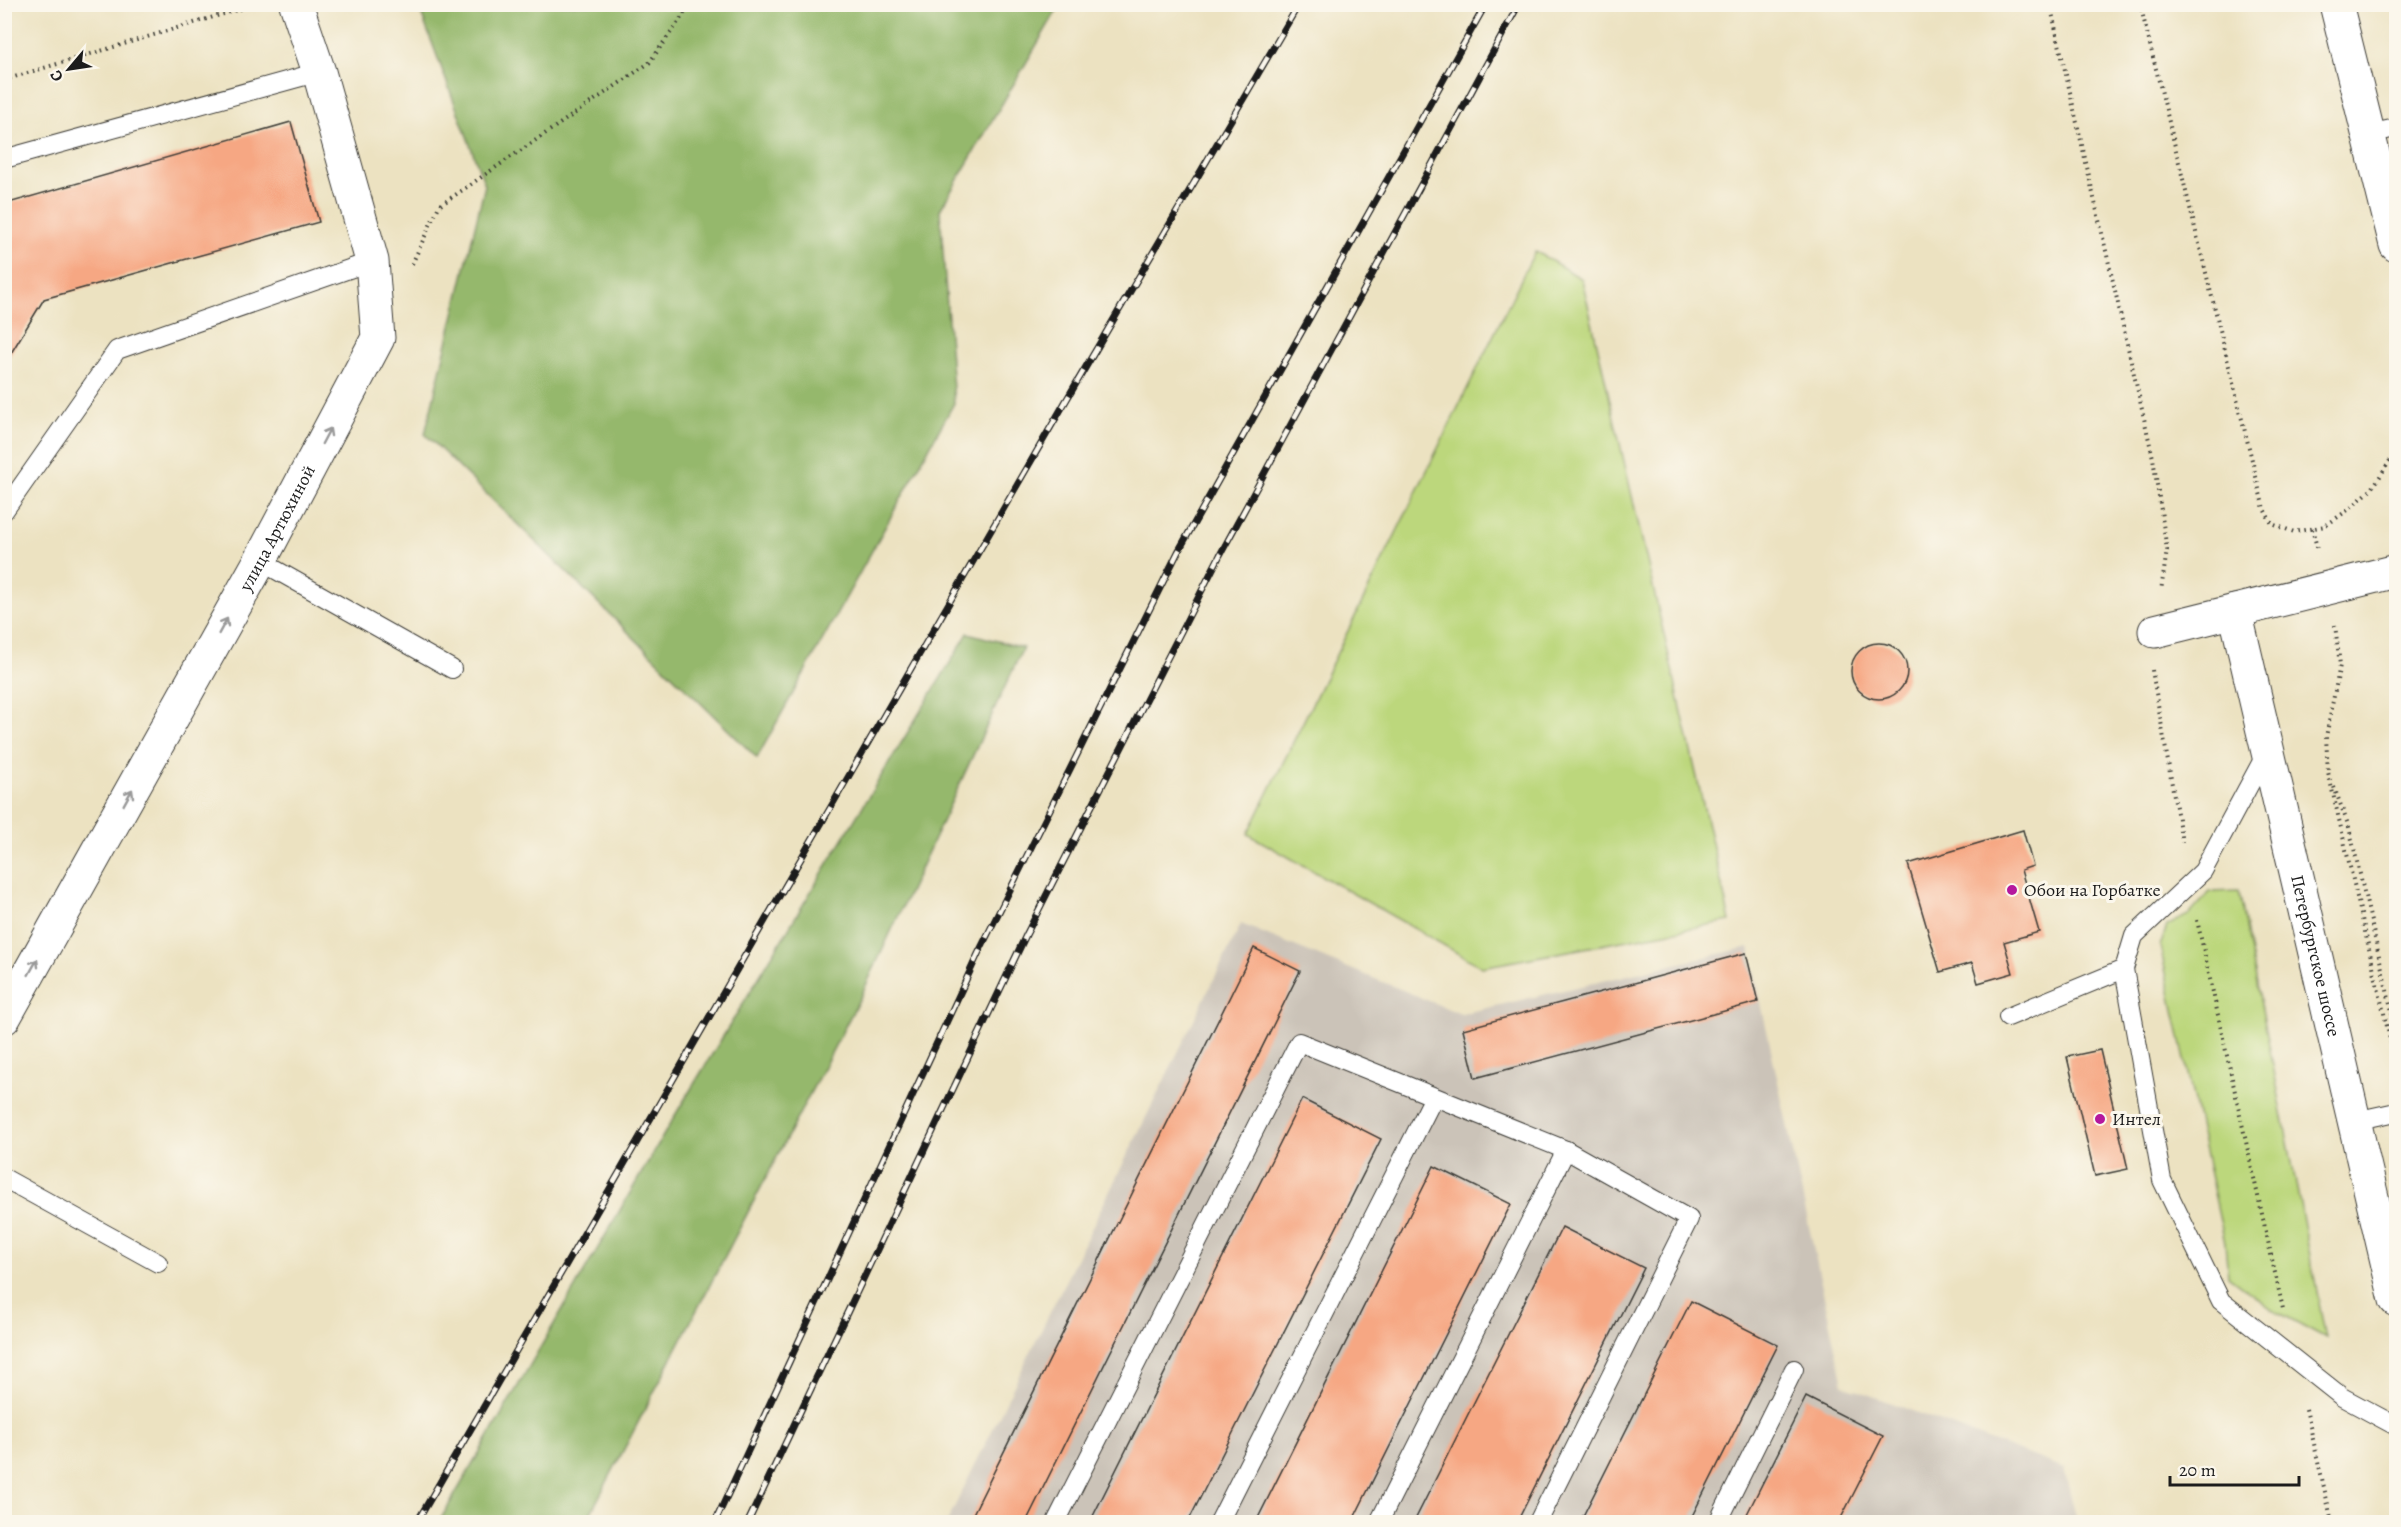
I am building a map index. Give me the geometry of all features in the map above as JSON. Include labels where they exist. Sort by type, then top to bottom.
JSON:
[{"type":"street","name":"улица Артюхиной","points":[[8,1001],[260,561],[378,338],[372,261],[319,72],[296,4]]},
{"type":"street","points":[[2336,4],[2382,131],[2397,245]]},
{"type":"street","points":[[2155,631],[2397,571]]},
{"type":"street","name":"Петербургское шоссе","points":[[2235,611],[2397,1300]]},
{"type":"lane","points":[[4,159],[319,72]]},
{"type":"lane","points":[[4,511],[117,350],[372,261]]},
{"type":"lane","points":[[260,561],[452,669]]},
{"type":"lane","points":[[2268,751],[2202,872],[2134,936],[2124,969],[2162,1180],[2221,1301],[2342,1397],[2397,1425]]},
{"type":"lane","points":[[2008,1017],[2124,969]]},
{"type":"lane","points":[[1056,1522],[1299,1042],[1566,1150],[1689,1219],[1538,1522]]},
{"type":"lane","points":[[1219,1522],[1434,1097]]},
{"type":"lane","points":[[2355,1121],[2397,1112]]},
{"type":"lane","points":[[1379,1522],[1566,1150]]},
{"type":"lane","points":[[4,1178],[158,1263]]},
{"type":"lane","points":[[1718,1522],[1794,1369]]},
{"type":"path","points":[[4,80],[257,4]]},
{"type":"path","points":[[411,267],[439,206],[649,63],[691,4]]},
{"type":"path","points":[[2050,4],[2153,458],[2167,550],[2151,673],[2189,884],[2332,1522]]},
{"type":"path","points":[[2140,4],[2264,509],[2272,524],[2294,532],[2325,526],[2372,489],[2397,452]]},
{"type":"path","points":[[2312,529],[2336,627],[2340,665],[2326,736],[2328,772],[2397,1065]]},
{"type":"path","points":[[2328,772],[2349,827],[2397,1029]]},
{"type":"shaded area","points":[[1241,924],[1461,1014],[1749,947],[1843,1385],[2064,1468],[2077,1522],[947,1522]]},
{"type":"green space","points":[[418,5],[1060,5],[940,210],[954,403],[757,758],[425,434],[485,185]]},
{"type":"green space","points":[[1535,251],[1582,279],[1730,921],[1482,967],[1248,834]]},
{"type":"green space","points":[[968,633],[1023,648],[861,996],[586,1522],[439,1522],[674,1117]]},
{"type":"green space","points":[[2239,891],[2326,1338],[2272,1309],[2228,1276],[2225,1243],[2160,946],[2167,926],[2190,914],[2210,892]]},
{"type":"building","points":[[291,122],[319,222],[44,299],[5,363],[5,204]]},
{"type":"building","points":[[1879,643],[1890,645],[1899,651],[1905,660],[1907,671],[1905,682],[1899,691],[1890,697],[1879,699],[1868,697],[1859,691],[1853,682],[1851,671],[1853,660],[1859,651],[1868,645]]},
{"type":"building","points":[[2023,830],[2033,866],[2021,870],[2039,932],[2004,942],[2013,973],[1978,983],[1972,963],[1940,972],[1908,864]]},
{"type":"building","points":[[1254,948],[1300,971],[1026,1522],[969,1522]]},
{"type":"building","points":[[1746,953],[1758,1002],[1475,1078],[1463,1029]]},
{"type":"building","points":[[2100,1050],[2128,1169],[2095,1176],[2067,1057]]},
{"type":"building","points":[[1302,1099],[1381,1139],[1188,1522],[1090,1522]]},
{"type":"building","points":[[1434,1166],[1511,1204],[1352,1522],[1256,1522]]},
{"type":"building","points":[[1562,1227],[1644,1268],[1517,1522],[1414,1522]]},
{"type":"building","points":[[1691,1301],[1778,1345],[1689,1522],[1580,1522]]},
{"type":"building","points":[[1806,1397],[1883,1436],[1839,1522],[1743,1522]]},
{"type":"railway","points":[[417,1522],[1067,399],[1299,4]]},
{"type":"railway","points":[[715,1522],[978,954],[1178,552],[1486,4]]},
{"type":"railway","points":[[748,1522],[1026,935],[1220,555],[1519,4]]},
{"type":"place","name":"Обои на Горбатке","points":[[2012,890]]},
{"type":"place","name":"Интел","points":[[2100,1119]]}]
